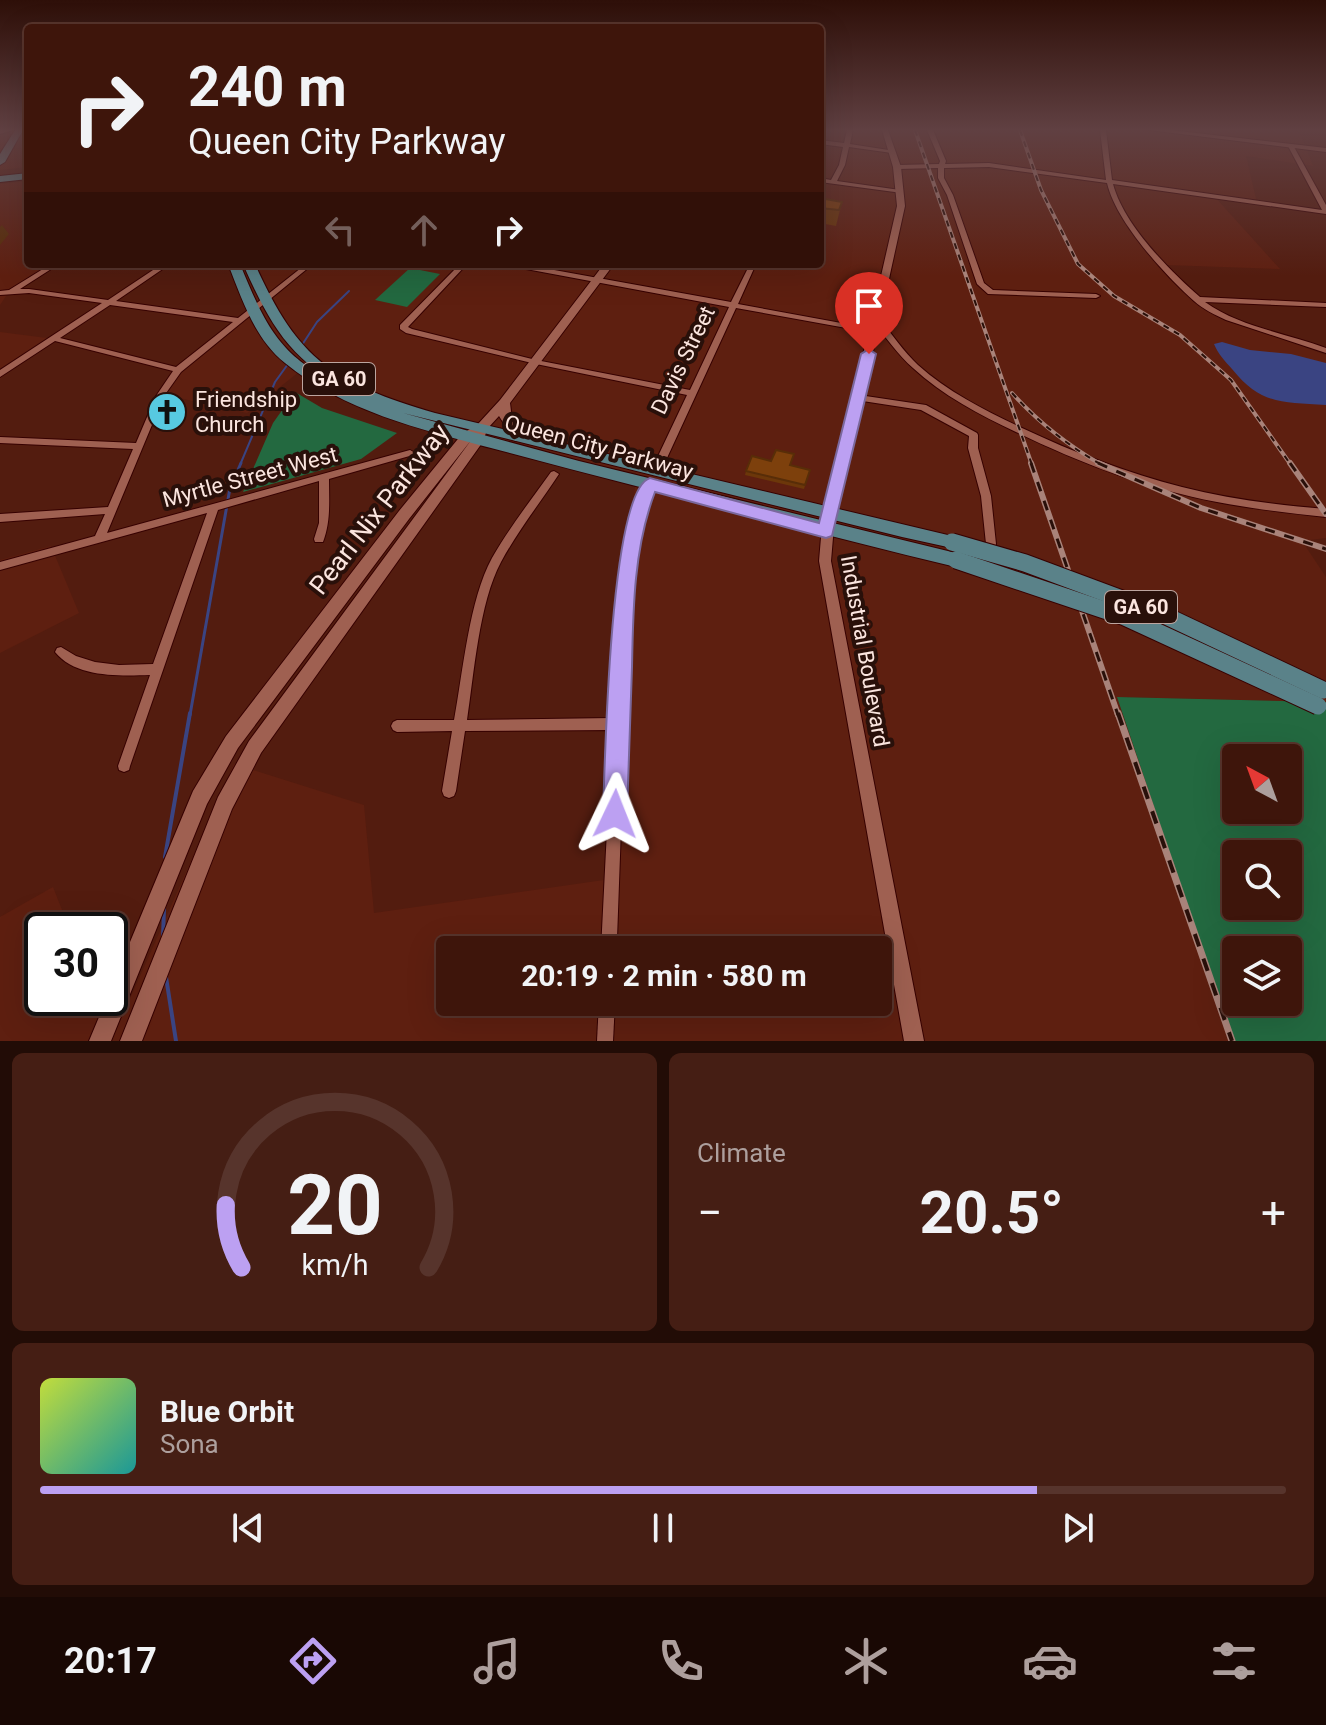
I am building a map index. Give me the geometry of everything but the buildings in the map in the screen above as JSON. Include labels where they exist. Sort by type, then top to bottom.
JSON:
[{"type":"main road","name":"Queen City Parkway","points":[[236,268],[258,306],[265,334],[285,357],[351,400],[387,415],[954,551],[1323,699]]},
{"type":"main road","name":"Queen City Parkway","points":[[251,268],[259,286],[258,306]]},
{"type":"main road","points":[[476,435],[536,362],[606,268]]},
{"type":"main road","points":[[504,403],[506,419],[519,438]]},
{"type":"main road","name":"Queen City Parkway","points":[[476,435],[519,438],[653,478]]},
{"type":"main road","name":"Pearl Nix Parkway","points":[[100,1041],[200,798],[232,742],[476,435]]},
{"type":"main road","name":"Pearl Nix Parkway","points":[[131,1041],[225,804],[255,747],[476,435]]},
{"type":"street","name":"Industrial Boulevard","points":[[898,179],[898,225],[827,523],[825,561],[914,1041]]},
{"type":"street","points":[[942,179],[981,284],[991,292],[1096,296]]},
{"type":"street","points":[[1086,179],[1326,212]]},
{"type":"street","points":[[1110,179],[1115,202],[1128,222],[1196,299],[1215,312],[1242,323],[1326,351]]},
{"type":"street","points":[[1308,179],[1326,212]]},
{"type":"street","points":[[824,181],[900,192]]},
{"type":"street","points":[[11,292],[50,268]]},
{"type":"street","points":[[0,374],[161,268]]},
{"type":"street","points":[[99,539],[160,396],[178,370],[305,268]]},
{"type":"street","points":[[460,268],[403,327],[536,362],[691,393]]},
{"type":"street","points":[[530,268],[874,331]]},
{"type":"street","name":"Davis Street","points":[[610,936],[619,724],[630,548],[636,518],[751,268]]},
{"type":"street","points":[[259,286],[277,286],[291,279]]},
{"type":"street","points":[[0,293],[29,291],[237,320]]},
{"type":"street","points":[[1196,299],[1326,305]]},
{"type":"street","points":[[876,320],[913,365],[933,380],[1012,427],[1090,462],[1154,485],[1198,496],[1326,513]]},
{"type":"street","points":[[55,339],[178,370]]},
{"type":"street","points":[[859,398],[923,407],[974,435],[973,448],[986,496],[991,544]]},
{"type":"street","points":[[0,440],[139,446]]},
{"type":"street","name":"Myrtle Street West","points":[[0,566],[410,453]]},
{"type":"street","points":[[449,791],[476,625],[491,572],[554,474]]},
{"type":"street","points":[[319,539],[324,523],[324,479]]},
{"type":"street","points":[[124,766],[213,509]]},
{"type":"street","points":[[0,518],[111,510]]},
{"type":"street","points":[[61,652],[77,664],[113,672],[157,669]]},
{"type":"street","points":[[397,726],[619,724]]},
{"type":"street","points":[[892,954],[899,954]]},
{"type":"street","points":[[605,1041],[606,1016]]},
{"type":"shaded area","points":[[824,179],[1251,179],[1257,203],[1215,197],[1280,269],[1166,265],[1191,298],[1218,316],[1326,355],[1326,538],[1302,541],[1326,577],[1326,702],[1117,697],[1222,1016],[1233,1041],[0,1041],[0,917],[53,887],[63,912],[24,912],[24,1016],[104,1016],[113,1037],[122,1016],[128,1016],[128,1003],[234,764],[364,805],[374,913],[604,880],[636,473],[434,423],[430,415],[304,368],[247,413],[161,394],[172,369],[252,310],[239,268],[824,268]]},
{"type":"shaded area","points":[[24,181],[24,268],[46,268],[10,290],[0,305],[0,184]]},
{"type":"shaded area","points":[[0,332],[47,338],[0,379]]},
{"type":"shaded area","points":[[51,546],[79,613],[0,653],[0,560]]},
{"type":"green space","points":[[410,268],[440,274],[407,307],[375,300]]},
{"type":"green space","points":[[295,392],[322,408],[397,433],[361,459],[243,492],[273,423]]},
{"type":"green space","points":[[1117,697],[1326,702],[1326,1041],[1233,1041],[1225,1016],[1302,1016],[1302,936],[1222,936],[1222,1008]]},
{"type":"water","points":[[1222,342],[1326,363],[1326,405],[1285,402],[1253,389],[1218,351],[1214,344]]},
{"type":"waterway","points":[[302,345],[317,322],[349,291]]},
{"type":"waterway","points":[[240,465],[275,382],[288,364]]},
{"type":"waterway","points":[[190,715],[230,488],[241,463]]},
{"type":"waterway","points":[[165,857],[190,713]]},
{"type":"waterway","points":[[163,937],[164,909]]},
{"type":"waterway","points":[[166,977],[176,1041]]},
{"type":"railway","points":[[932,179],[1032,465]]},
{"type":"railway","points":[[1037,179],[1078,264],[1114,296],[1180,335],[1231,380],[1291,465]]},
{"type":"railway","points":[[1012,393],[1054,433],[1100,464]]},
{"type":"railway","points":[[1031,463],[1118,715]]},
{"type":"railway","points":[[1290,463],[1326,514]]},
{"type":"railway","points":[[1100,464],[1201,508],[1326,549]]},
{"type":"railway","points":[[1118,713],[1232,1041]]},
{"type":"place","name":"Friendship Church","points":[[167,412]]},
{"type":"route","points":[[615,814],[622,633],[630,548],[636,518],[650,484],[826,531],[869,354]]}]
